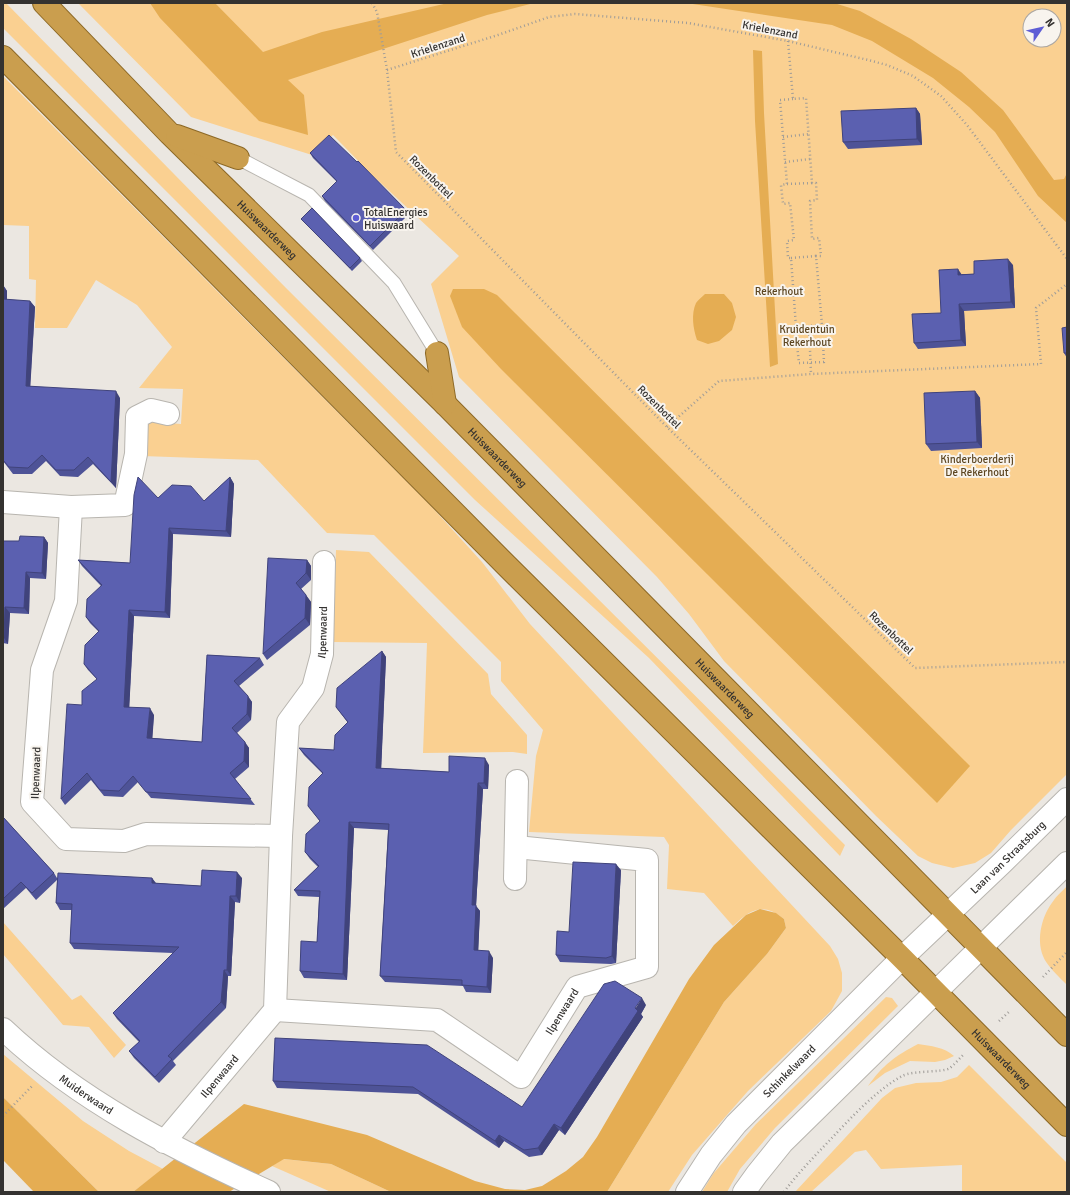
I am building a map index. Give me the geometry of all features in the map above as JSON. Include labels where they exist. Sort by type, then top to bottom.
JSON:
[{"type":"highway","name":"Huiswaarderweg","points":[[44,3],[170,134],[445,404],[1067,1035]]},
{"type":"highway","name":"Huiswaarderweg","points":[[3,57],[506,564],[902,958],[1067,1125]]},
{"type":"highway","points":[[170,134],[238,158]]},
{"type":"highway","points":[[436,353],[445,404]]},
{"type":"street","points":[[3,502],[72,508],[126,505],[136,454],[137,417],[151,410],[168,414]]},
{"type":"street","name":"Ilpenwaard","points":[[72,508],[66,601],[42,670],[32,802],[66,839],[124,841],[146,834],[281,836]]},
{"type":"street","name":"Ilpenwaard","points":[[171,1146],[275,1010],[281,836],[288,722],[313,688],[322,654],[324,562]]},
{"type":"street","points":[[515,879],[517,780]]},
{"type":"street","name":"Laan van Straatsburg","points":[[948,914],[1067,799]]},
{"type":"street","name":"Ilpenwaard","points":[[275,1010],[437,1020],[521,1077],[577,987],[647,967],[647,860],[516,847]]},
{"type":"street","points":[[744,1192],[782,1143],[1067,863]]},
{"type":"street","points":[[902,958],[948,914]]},
{"type":"street","name":"Schinkelwaard","points":[[686,1192],[736,1124],[902,958]]},
{"type":"street","name":"Muiderwaard","points":[[3,1029],[26,1051],[85,1095],[171,1146],[262,1189]]},
{"type":"lane","points":[[238,158],[309,195],[394,283],[436,353]]},
{"type":"path","name":"Rozenbottel","points":[[372,3],[377,12],[388,70],[396,152],[667,427],[914,668],[1067,662]]},
{"type":"path","name":"Krielenzand","points":[[388,70],[549,17],[575,14],[688,23],[788,41],[887,65],[913,76],[941,96],[967,125],[1067,260]]},
{"type":"path","points":[[788,41],[793,99]]},
{"type":"path","points":[[787,184],[780,100],[806,98],[812,183]]},
{"type":"path","points":[[783,137],[809,134]]},
{"type":"path","points":[[785,162],[810,159]]},
{"type":"path","points":[[791,258],[816,256],[821,256],[820,238],[812,239],[810,201],[817,200],[816,183],[787,184],[782,185],[782,204],[790,203],[794,240],[787,240],[788,258],[791,258],[796,327],[822,325],[816,256]]},
{"type":"path","points":[[667,427],[719,381],[811,374],[1040,364],[1036,308],[1067,284]]},
{"type":"path","points":[[809,326],[811,374]]},
{"type":"path","points":[[810,343],[823,343],[824,362],[799,364],[797,345],[810,343]]},
{"type":"path","points":[[784,1192],[795,1177],[868,1102],[887,1086],[903,1076],[918,1072],[949,1069],[981,1039],[1067,952]]},
{"type":"path","points":[[3,1116],[20,1099]]},
{"type":"green space","points":[[3,3],[6,3],[287,289],[845,845],[840,856],[649,658],[475,500],[3,28]]},
{"type":"green space","name":"Rekerhout","points":[[78,3],[1067,3],[1067,774],[1011,830],[991,853],[975,863],[953,868],[932,863],[918,856],[876,816],[724,661],[689,614],[657,577],[459,377],[431,284],[459,256],[371,174],[333,135],[312,155],[191,117]]},
{"type":"green space","points":[[3,76],[430,505],[482,562],[530,624],[830,946],[838,959],[842,973],[842,991],[831,1011],[748,1091],[692,1155],[668,1192],[607,1192],[724,1002],[767,954],[786,928],[784,919],[777,914],[763,909],[746,915],[733,926],[704,893],[667,889],[669,845],[664,837],[529,832],[536,756],[543,730],[501,681],[501,662],[374,535],[327,533],[258,460],[142,456],[144,421],[181,424],[183,389],[139,388],[172,347],[137,305],[96,280],[67,328],[35,328],[36,280],[29,279],[29,226],[3,225]]},
{"type":"green space","points":[[336,550],[369,552],[488,674],[491,694],[527,735],[527,754],[513,752],[423,753],[427,643],[333,642]]},
{"type":"green space","points":[[1067,886],[1067,985],[1045,960],[1041,949],[1040,934],[1046,913],[1055,898]]},
{"type":"green space","points":[[3,922],[72,1000],[81,995],[126,1045],[114,1058],[89,1027],[63,1025],[3,954]]},
{"type":"green space","points":[[886,997],[892,998],[898,1006],[775,1128],[740,1169],[727,1192],[702,1192],[713,1174],[756,1124]]},
{"type":"green space","points":[[918,1044],[942,1049],[954,1056],[935,1062],[910,1061],[885,1073],[868,1086],[879,1072],[890,1062]]},
{"type":"green space","points":[[3,1054],[83,1121],[129,1151],[163,1169],[133,1192],[99,1192],[3,1097]]},
{"type":"green space","points":[[969,1065],[1067,1163],[1067,1192],[962,1192],[962,1165],[881,1169],[866,1150],[855,1152],[811,1192],[795,1192],[882,1098],[895,1088],[916,1083],[941,1082],[957,1077]]},
{"type":"green space","points":[[283,1159],[331,1164],[391,1192],[331,1192],[272,1166]]},
{"type":"shaded area","points":[[150,3],[215,3],[263,52],[322,32],[448,3],[534,3],[487,15],[288,80],[304,95],[308,135],[259,121],[160,18]]},
{"type":"shaded area","points":[[686,3],[834,3],[860,11],[911,39],[961,72],[1003,110],[1054,180],[1064,179],[1067,173],[1067,223],[1038,196],[995,132],[969,107],[933,78],[872,41],[832,25]]},
{"type":"shaded area","points":[[753,50],[762,51],[778,364],[770,367],[755,121]]},
{"type":"shaded area","points":[[453,289],[484,289],[497,295],[970,766],[937,803],[501,369],[462,327],[450,296]]},
{"type":"shaded area","points":[[705,294],[724,294],[732,303],[736,317],[732,330],[719,341],[708,344],[697,340],[693,321],[694,307]]},
{"type":"shaded area","points":[[760,909],[776,913],[784,919],[786,928],[767,954],[724,1002],[607,1192],[391,1192],[331,1164],[284,1159],[229,1192],[133,1192],[244,1104],[367,1135],[475,1181],[505,1189],[525,1190],[542,1186],[566,1171],[583,1157],[597,1137],[689,979],[714,945],[746,915]]},
{"type":"shaded area","points":[[3,1097],[99,1192],[34,1192],[3,1160]]},
{"type":"building","points":[[916,108],[917,139],[843,142],[841,111]]},
{"type":"building","points":[[329,135],[357,162],[358,161],[406,210],[370,246],[322,196],[337,181],[310,153]]},
{"type":"building","points":[[312,208],[360,258],[350,268],[301,219]]},
{"type":"building","points":[[1008,259],[1011,302],[959,304],[961,340],[914,343],[912,314],[941,313],[939,270],[958,269],[958,275],[974,274],[974,261]]},
{"type":"building","points":[[3,299],[30,301],[26,386],[116,391],[111,482],[88,457],[74,470],[56,470],[42,455],[28,468],[9,467],[3,460]]},
{"type":"building","points":[[1067,327],[1067,353],[1064,353],[1062,328]]},
{"type":"building","points":[[975,391],[977,442],[926,444],[924,393]]},
{"type":"building","points":[[138,477],[158,498],[172,485],[191,486],[204,501],[230,477],[226,531],[169,528],[165,612],[129,610],[124,707],[150,708],[147,738],[202,742],[207,655],[260,658],[234,681],[248,696],[247,714],[232,728],[245,742],[244,761],[230,773],[251,799],[146,792],[133,776],[119,791],[100,790],[87,773],[61,799],[67,704],[82,705],[82,691],[97,679],[84,664],[85,645],[99,631],[86,617],[87,599],[102,585],[78,560],[130,563],[134,495]]},
{"type":"building","points":[[20,536],[44,537],[42,573],[26,572],[24,608],[5,607],[3,638],[3,541],[19,541]]},
{"type":"building","points":[[268,558],[307,560],[306,573],[296,583],[306,595],[305,618],[263,654]]},
{"type":"building","points":[[382,651],[376,768],[449,772],[449,756],[485,758],[484,783],[478,783],[472,905],[476,905],[474,950],[489,951],[487,987],[462,985],[462,980],[380,976],[389,824],[349,822],[343,974],[300,971],[301,941],[317,942],[320,891],[294,890],[319,866],[305,852],[306,834],[320,821],[308,806],[309,787],[323,773],[299,748],[334,750],[335,735],[348,722],[336,707],[337,688]]},
{"type":"building","points":[[3,817],[54,873],[32,893],[21,882],[3,899]]},
{"type":"building","points":[[573,862],[616,864],[612,956],[606,958],[556,955],[557,931],[569,932]]},
{"type":"building","points":[[202,870],[237,872],[236,896],[230,896],[227,970],[224,970],[221,1002],[168,1056],[172,1059],[155,1077],[129,1051],[140,1041],[113,1013],[179,947],[70,943],[72,904],[56,903],[58,873],[152,878],[152,883],[201,886]]},
{"type":"building","points":[[615,981],[642,998],[635,1008],[638,1011],[561,1128],[554,1124],[538,1148],[524,1150],[499,1135],[495,1141],[413,1087],[273,1081],[275,1038],[427,1045],[522,1107],[604,984]]},
{"type":"place","name":"TotalEnergies Huiswaard","points":[[356,218]]},
{"type":"park label","name":"Kruidentuin Rekerhout","points":[[807,335]]},
{"type":"park label","name":"Kinderboerderij De Rekerhout","points":[[977,465]]}]
